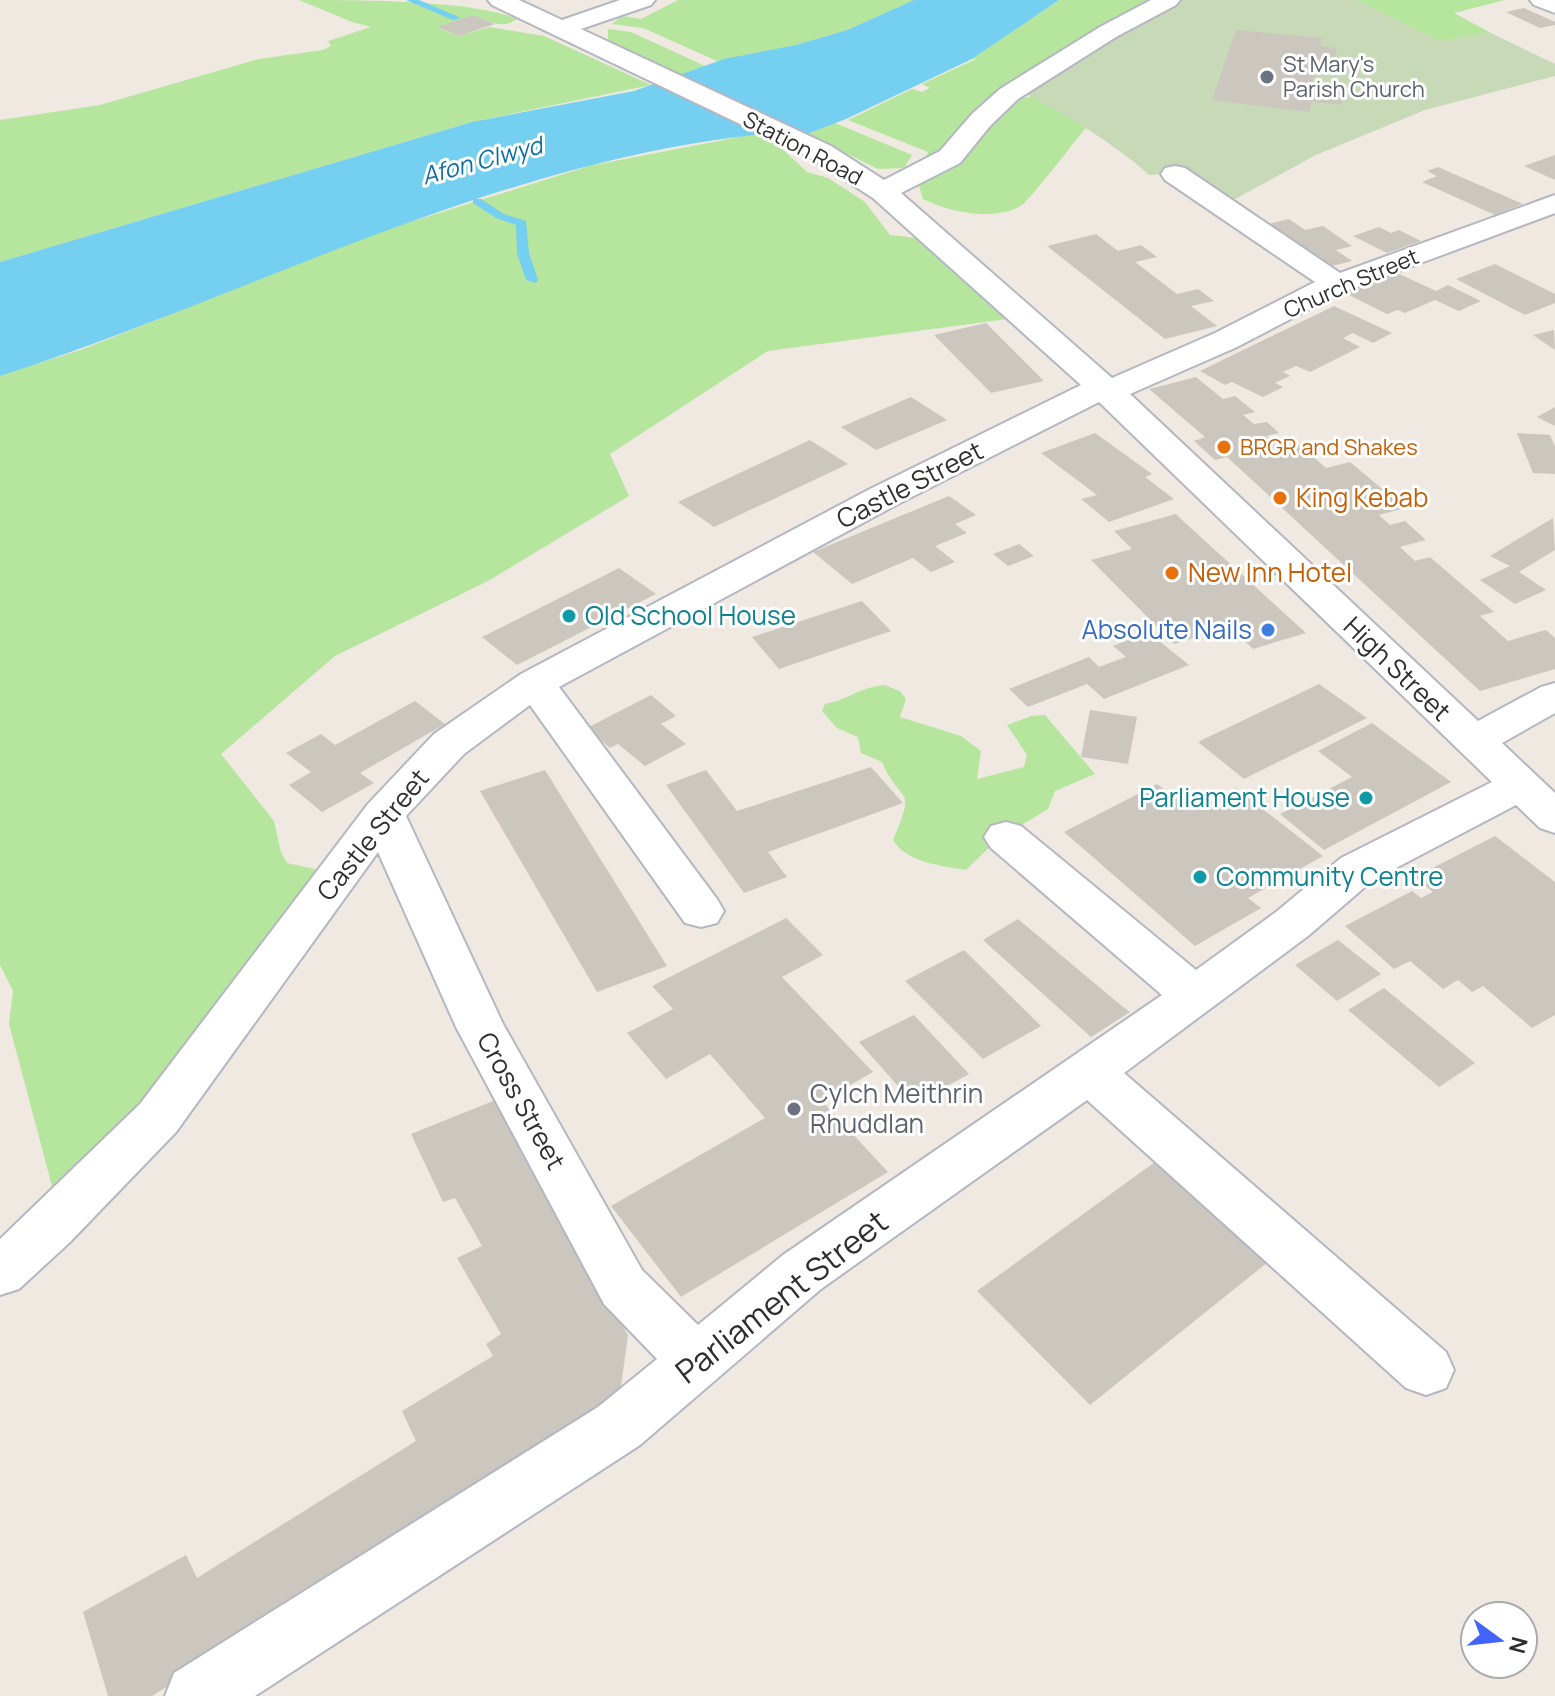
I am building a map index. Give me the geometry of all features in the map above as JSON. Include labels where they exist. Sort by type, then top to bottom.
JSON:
[{"type":"street","name":"Station Road","points":[[500,0],[821,152],[883,192],[1096,393]]},
{"type":"street","points":[[559,29],[643,0]]},
{"type":"street","points":[[883,192],[950,157],[981,120],[1009,94],[1108,32],[1168,0]]},
{"type":"street","points":[[1542,0],[1555,6]]},
{"type":"street","points":[[1175,174],[1337,284]]},
{"type":"street","name":"Church Street","points":[[1096,393],[1226,340],[1337,284],[1555,203]]},
{"type":"street","points":[[1004,333],[1096,393]]},
{"type":"street","name":"Castle Street","points":[[0,1272],[51,1226],[158,1118],[383,814],[449,744],[535,683],[883,497],[1096,393]]},
{"type":"street","name":"High Street","points":[[1096,393],[1538,801]]},
{"type":"street","points":[[535,683],[701,911]]},
{"type":"street","points":[[1473,742],[1555,696]]},
{"type":"street","name":"Parliament Street","points":[[197,1696],[619,1426],[802,1272],[1195,996],[1292,924],[1357,869],[1538,801]]},
{"type":"street","name":"Cross Street","points":[[383,814],[480,1027],[623,1287],[698,1362]]},
{"type":"street","points":[[1006,837],[1195,996]]},
{"type":"street","points":[[1089,1072],[1426,1370]]},
{"type":"green space","points":[[299,0],[412,2],[498,13],[517,19],[501,24],[473,15],[438,28],[459,36],[489,27],[544,36],[651,85],[472,122],[0,262],[0,120],[100,105],[259,59],[323,50],[331,46],[328,41],[371,27]]},
{"type":"green space","points":[[678,0],[914,0],[847,30],[796,45],[717,61],[643,28],[612,24],[622,16],[641,19]]},
{"type":"green space","points":[[1059,0],[1156,0],[1011,100],[1039,95],[1099,112],[1019,207],[996,213],[970,213],[923,199],[919,186],[928,152],[848,120],[912,89],[922,92],[930,88],[922,84],[976,59],[972,59]]},
{"type":"green space","points":[[1182,0],[1356,0],[1439,41],[1491,33],[1555,64],[1555,76],[1425,110],[1316,155],[1228,203],[1192,172],[1149,175],[1071,119],[1021,91],[1101,43]]},
{"type":"green space","points":[[1356,0],[1505,0],[1454,13],[1491,33],[1439,41]]},
{"type":"green space","points":[[608,29],[631,32],[705,66],[681,75],[614,44],[608,39]]},
{"type":"green space","points":[[835,123],[912,155],[904,168],[878,169],[807,134]]},
{"type":"green space","points":[[754,134],[776,143],[807,172],[828,178],[865,202],[890,235],[917,238],[1007,319],[768,351],[610,454],[629,496],[488,581],[335,656],[221,754],[274,821],[281,852],[287,863],[324,871],[168,1081],[56,1201],[9,1024],[13,991],[0,965],[0,376],[86,348],[372,234],[589,166]]},
{"type":"green space","points":[[884,685],[900,691],[906,699],[900,717],[961,736],[981,751],[977,779],[1024,767],[1027,755],[1007,725],[1031,716],[1045,715],[1095,774],[1055,791],[1048,809],[998,839],[966,870],[916,859],[893,840],[904,810],[904,796],[882,762],[861,753],[858,737],[837,728],[822,711],[825,704]]},
{"type":"water","name":"Afon Clwyd","points":[[914,0],[1059,0],[972,59],[846,119],[807,134],[801,131],[697,143],[594,164],[493,194],[0,376],[0,262],[472,122],[634,91],[724,59],[796,45],[847,30]]},
{"type":"building","points":[[1524,8],[1555,22],[1555,25],[1540,28],[1506,12]]},
{"type":"building","points":[[473,15],[495,24],[459,36],[437,27]]},
{"type":"building","name":"St Mary's Parish Church","points":[[1236,30],[1322,38],[1320,46],[1337,48],[1333,66],[1317,64],[1311,88],[1344,91],[1341,105],[1312,102],[1309,112],[1212,100]]},
{"type":"building","points":[[1555,155],[1555,180],[1524,166]]},
{"type":"building","points":[[1438,167],[1523,204],[1495,215],[1422,182],[1437,176],[1427,171]]},
{"type":"building","points":[[1289,219],[1305,230],[1323,226],[1352,246],[1336,250],[1352,261],[1324,268],[1263,225]]},
{"type":"building","points":[[1379,227],[1391,233],[1399,230],[1421,241],[1387,253],[1353,236]]},
{"type":"building","points":[[1096,234],[1118,251],[1141,245],[1157,257],[1135,262],[1177,294],[1198,289],[1214,301],[1191,306],[1217,326],[1165,339],[1047,246]]},
{"type":"building","points":[[1495,264],[1555,294],[1555,303],[1525,315],[1456,279]]},
{"type":"building","points":[[1395,272],[1436,291],[1448,285],[1481,301],[1459,311],[1435,300],[1405,313],[1398,310],[1387,314],[1345,293]]},
{"type":"building","points":[[1334,306],[1392,333],[1373,343],[1353,333],[1343,338],[1360,347],[1310,372],[1296,366],[1283,372],[1290,376],[1275,383],[1283,387],[1263,397],[1232,382],[1225,385],[1200,371]]},
{"type":"building","points":[[986,323],[1044,381],[991,393],[934,335]]},
{"type":"building","points":[[1554,330],[1555,350],[1533,335]]},
{"type":"building","points":[[1196,377],[1223,399],[1235,396],[1255,412],[1243,415],[1254,424],[1267,422],[1279,433],[1266,436],[1277,445],[1295,441],[1326,468],[1350,462],[1405,508],[1379,515],[1390,525],[1405,521],[1426,540],[1400,547],[1415,561],[1430,557],[1494,612],[1480,616],[1508,641],[1546,630],[1555,638],[1555,669],[1480,691],[1227,457],[1215,460],[1194,441],[1205,437],[1149,389]]},
{"type":"building","points":[[911,397],[947,420],[876,450],[841,427]]},
{"type":"building","points":[[1555,407],[1555,426],[1537,417]]},
{"type":"building","points":[[1095,433],[1152,474],[1145,477],[1174,499],[1109,522],[1081,499],[1097,495],[1041,453]]},
{"type":"building","points":[[1517,433],[1550,435],[1555,447],[1555,474],[1533,473]]},
{"type":"building","points":[[810,440],[848,464],[714,527],[678,502]]},
{"type":"building","points":[[949,496],[976,515],[955,524],[967,533],[935,546],[955,562],[931,572],[913,558],[852,584],[813,552]]},
{"type":"building","name":"New Inn Hotel","points":[[1176,514],[1306,633],[1253,649],[1230,627],[1174,644],[1091,560],[1132,549],[1114,531]]},
{"type":"building","points":[[1553,518],[1555,550],[1519,572],[1546,590],[1515,604],[1480,580],[1510,566],[1490,556]]},
{"type":"building","points":[[1019,544],[1034,556],[1008,566],[993,554]]},
{"type":"building","name":"Old School House","points":[[619,568],[656,594],[517,665],[482,637]]},
{"type":"building","points":[[862,601],[891,631],[779,669],[752,637]]},
{"type":"building","points":[[1148,632],[1189,665],[1104,699],[1087,684],[1028,707],[1009,689],[1089,657],[1099,667],[1126,657],[1113,646]]},
{"type":"building","points":[[1319,684],[1367,718],[1244,779],[1198,742]]},
{"type":"building","points":[[651,695],[676,716],[661,724],[686,744],[645,766],[618,744],[610,748],[587,728]]},
{"type":"building","points":[[415,701],[445,724],[360,773],[374,783],[322,812],[289,785],[311,772],[286,753],[321,734],[335,745]]},
{"type":"building","points":[[1090,710],[1137,717],[1128,764],[1081,757]]},
{"type":"building","name":"Parliament House","points":[[1372,723],[1451,782],[1324,850],[1280,814],[1352,777],[1318,751]]},
{"type":"building","points":[[871,767],[903,803],[768,852],[787,877],[744,893],[666,785],[706,770],[737,811]]},
{"type":"building","points":[[545,770],[667,966],[597,992],[480,791]]},
{"type":"building","name":"Community Centre","points":[[1157,784],[1192,811],[1236,788],[1323,856],[1248,898],[1261,908],[1195,946],[1064,832]]},
{"type":"building","points":[[1495,836],[1555,882],[1555,1015],[1532,1028],[1483,986],[1472,992],[1458,980],[1443,989],[1410,961],[1394,969],[1345,926],[1412,891],[1421,898],[1433,892],[1415,877]]},
{"type":"building","name":"Cylch Meithrin Rhuddlan","points":[[786,918],[823,955],[782,977],[873,1072],[822,1101],[888,1172],[681,1297],[611,1206],[765,1118],[710,1054],[666,1079],[627,1033],[673,1009],[652,986]]},
{"type":"building","points":[[1018,919],[1130,1012],[1091,1037],[983,940]]},
{"type":"building","points":[[1338,940],[1381,974],[1337,1001],[1295,965]]},
{"type":"building","points":[[964,950],[1041,1026],[983,1059],[905,981]]},
{"type":"building","points":[[1384,988],[1475,1063],[1439,1087],[1348,1010]]},
{"type":"building","points":[[914,1015],[969,1074],[914,1104],[859,1042]]},
{"type":"building","points":[[498,1099],[555,1211],[628,1335],[619,1401],[152,1696],[108,1696],[83,1612],[186,1555],[197,1578],[416,1441],[402,1411],[493,1356],[486,1344],[501,1334],[457,1258],[482,1246],[455,1198],[443,1202],[411,1134]]},
{"type":"building","points":[[1159,1159],[1273,1258],[1090,1405],[977,1291]]},
{"type":"waterway","points":[[411,0],[456,18]]},
{"type":"waterway","points":[[477,201],[500,216],[522,223],[523,253],[532,280]]},
{"type":"place","name":"St Mary's Parish Church","points":[[1267,77]]},
{"type":"place","name":"BRGR and Shakes","points":[[1224,447]]},
{"type":"place","name":"King Kebab","points":[[1280,498]]},
{"type":"place","name":"New Inn Hotel","points":[[1172,573]]},
{"type":"place","name":"Old School House","points":[[569,616]]},
{"type":"place","name":"Absolute Nails","points":[[1268,630]]},
{"type":"place","name":"Parliament House","points":[[1366,798]]},
{"type":"place","name":"Community Centre","points":[[1200,877]]},
{"type":"place","name":"Cylch Meithrin Rhuddlan","points":[[794,1109]]}]
